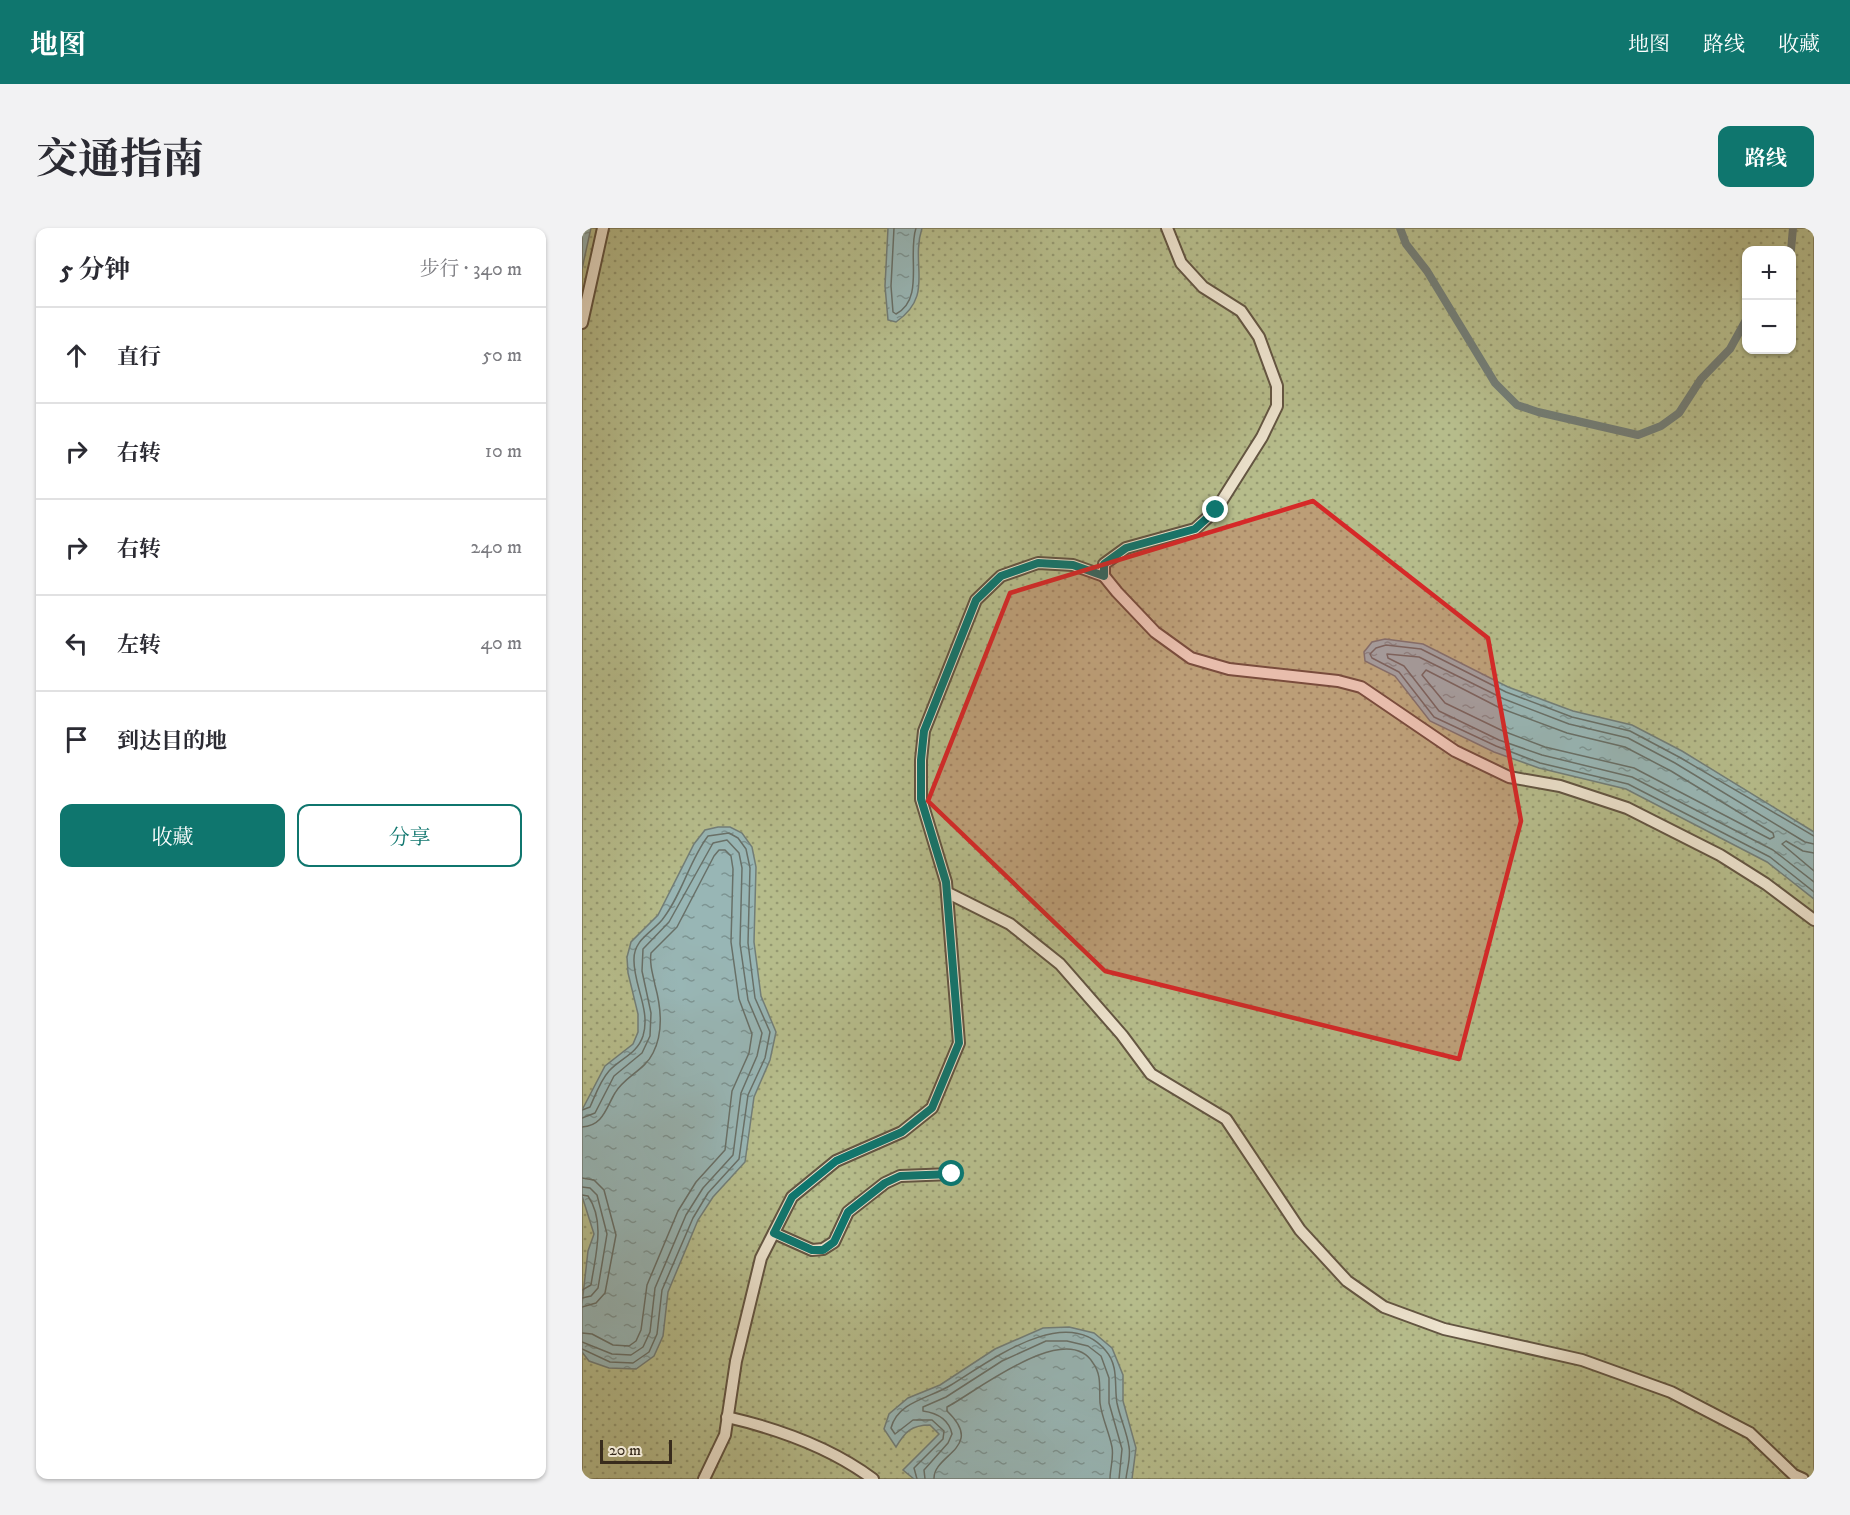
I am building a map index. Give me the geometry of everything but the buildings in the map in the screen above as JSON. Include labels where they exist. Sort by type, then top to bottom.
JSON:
[{"type":"lane","points":[[582,323],[603,228]]},
{"type":"lane","points":[[1104,576],[1104,564],[1113,555],[1151,539],[1173,537],[1195,529],[1216,510],[1262,437],[1277,406],[1277,386],[1259,337],[1241,311],[1203,287],[1180,263],[1167,228]]},
{"type":"lane","points":[[704,1479],[725,1435],[745,1318],[761,1258],[792,1197],[836,1161],[902,1132],[932,1108],[959,1043],[948,893],[921,799],[921,760],[924,731],[976,600],[1001,576],[1038,563],[1073,565],[1104,576],[1155,632],[1191,658],[1229,669],[1338,681],[1361,687],[1455,751],[1509,777],[1560,786],[1628,808],[1710,850],[1766,884],[1814,920]]},
{"type":"lane","points":[[948,893],[1010,924],[1051,957],[1122,1035],[1151,1074],[1226,1119],[1300,1230],[1347,1281],[1384,1307],[1444,1329],[1582,1360],[1671,1392],[1750,1433],[1794,1475],[1803,1479]]},
{"type":"lane","points":[[774,1233],[812,1250],[823,1250],[834,1242],[848,1212],[885,1183],[900,1176],[952,1174]]},
{"type":"lane","points":[[727,1417],[768,1427],[822,1448],[873,1479]]},
{"type":"highlighted area","points":[[1313,501],[1488,638],[1521,821],[1459,1059],[1105,971],[928,801],[1010,593]]},
{"type":"green space","points":[[582,228],[1814,228],[1814,1479],[582,1479]]},
{"type":"water","points":[[582,228],[591,228],[582,269]]},
{"type":"water","points":[[888,228],[922,228],[918,255],[918,290],[915,301],[908,312],[896,322],[888,320],[885,286]]},
{"type":"water","points":[[1385,639],[1423,644],[1508,687],[1573,711],[1632,725],[1682,751],[1814,832],[1814,899],[1767,862],[1626,789],[1539,768],[1494,752],[1430,721],[1395,676],[1365,661],[1364,652],[1372,642]]},
{"type":"water","points":[[730,827],[742,833],[752,847],[756,867],[754,942],[761,996],[776,1032],[770,1060],[754,1097],[745,1162],[713,1197],[698,1220],[668,1292],[663,1336],[654,1356],[636,1369],[609,1368],[589,1361],[582,1352],[582,1304],[588,1251],[594,1234],[582,1196],[582,1110],[605,1066],[633,1044],[638,1032],[638,1014],[628,973],[627,957],[631,942],[658,915],[694,844],[705,830]]},
{"type":"water","points":[[1069,1327],[1094,1333],[1112,1348],[1123,1375],[1123,1401],[1136,1448],[1132,1479],[914,1479],[903,1470],[939,1434],[930,1425],[918,1426],[906,1433],[896,1447],[884,1429],[889,1414],[908,1398],[940,1385],[995,1349],[1043,1328]]},
{"type":"waterway","points":[[1400,228],[1406,244],[1427,271],[1495,383],[1517,405],[1538,412],[1638,435],[1661,426],[1679,413],[1701,379],[1730,349],[1742,327]]},
{"type":"waterway","points":[[1791,246],[1793,228]]},
{"type":"route","points":[[952,1174],[900,1176],[885,1183],[868,1194],[848,1212],[834,1242],[823,1250],[812,1250],[774,1233],[792,1197],[836,1161],[902,1132],[932,1108],[959,1043],[948,893],[921,799],[924,731],[944,678],[961,642],[976,600],[1001,576],[1038,563],[1073,565],[1104,576],[1104,564],[1113,555],[1151,539],[1173,537],[1195,529],[1216,510]]}]
